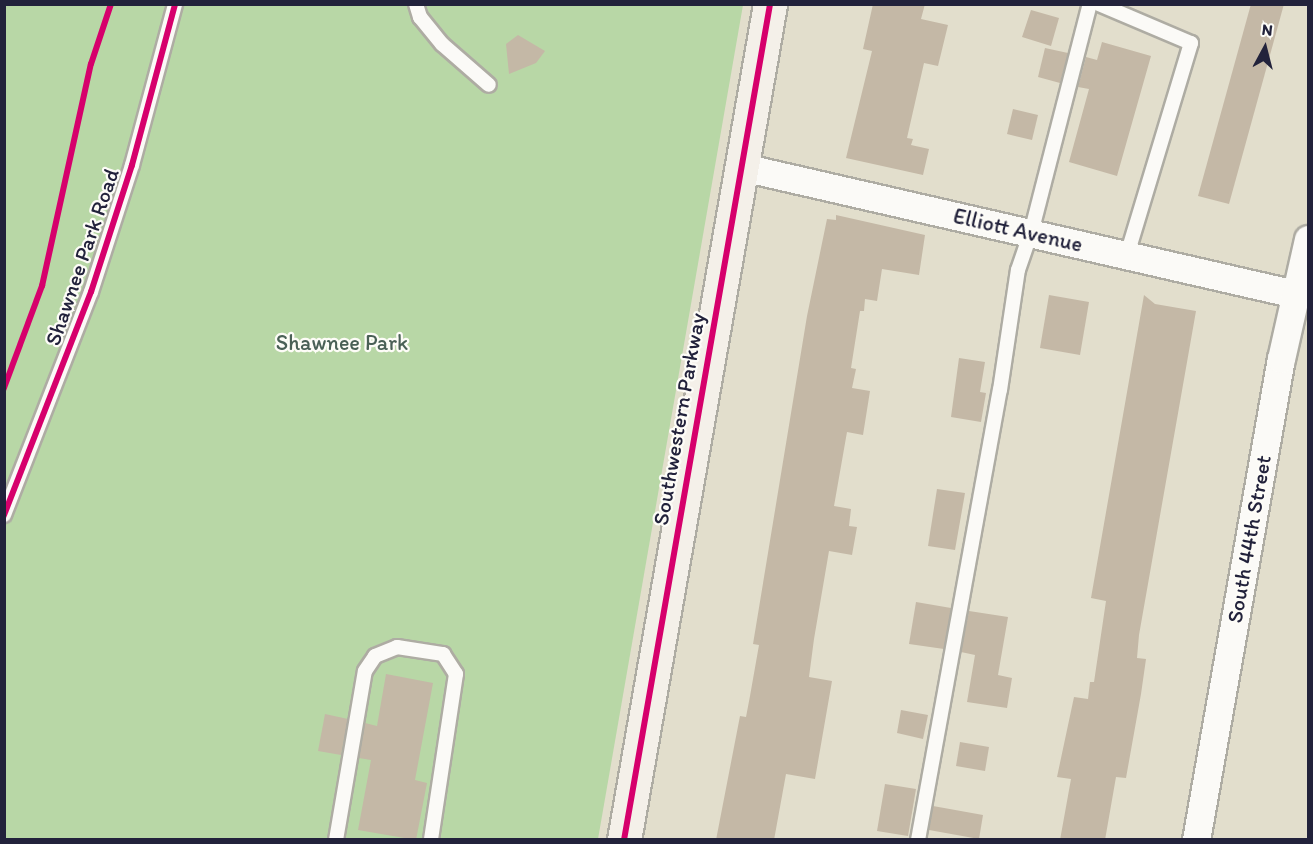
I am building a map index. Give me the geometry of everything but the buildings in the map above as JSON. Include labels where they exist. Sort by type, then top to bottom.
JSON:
[{"type":"street","name":"Southwestern Parkway","points":[[624,840],[770,4]]},
{"type":"street","name":"Elliott Avenue","points":[[742,166],[1295,294]]},
{"type":"street","name":"South 44th Street","points":[[1196,840],[1295,294],[1308,239]]},
{"type":"lane","name":"Shawnee Park Road","points":[[4,515],[91,292],[132,165],[175,4]]},
{"type":"lane","points":[[416,4],[420,16],[442,44],[489,85]]},
{"type":"lane","points":[[918,840],[1000,390],[1018,270],[1031,233],[1090,4]]},
{"type":"lane","points":[[1099,4],[1191,43],[1126,255]]},
{"type":"lane","points":[[336,840],[365,671],[375,656],[397,647],[443,654],[456,674],[431,840]]},
{"type":"green space","name":"Shawnee Park","points":[[5,5],[743,5],[598,839],[5,840]]},
{"type":"cycle path","points":[[4,388],[42,286],[91,64],[111,4]]},
{"type":"cycle path","points":[[4,515],[91,292],[132,165],[175,4]]},
{"type":"cycle path","points":[[624,840],[770,4]]}]
